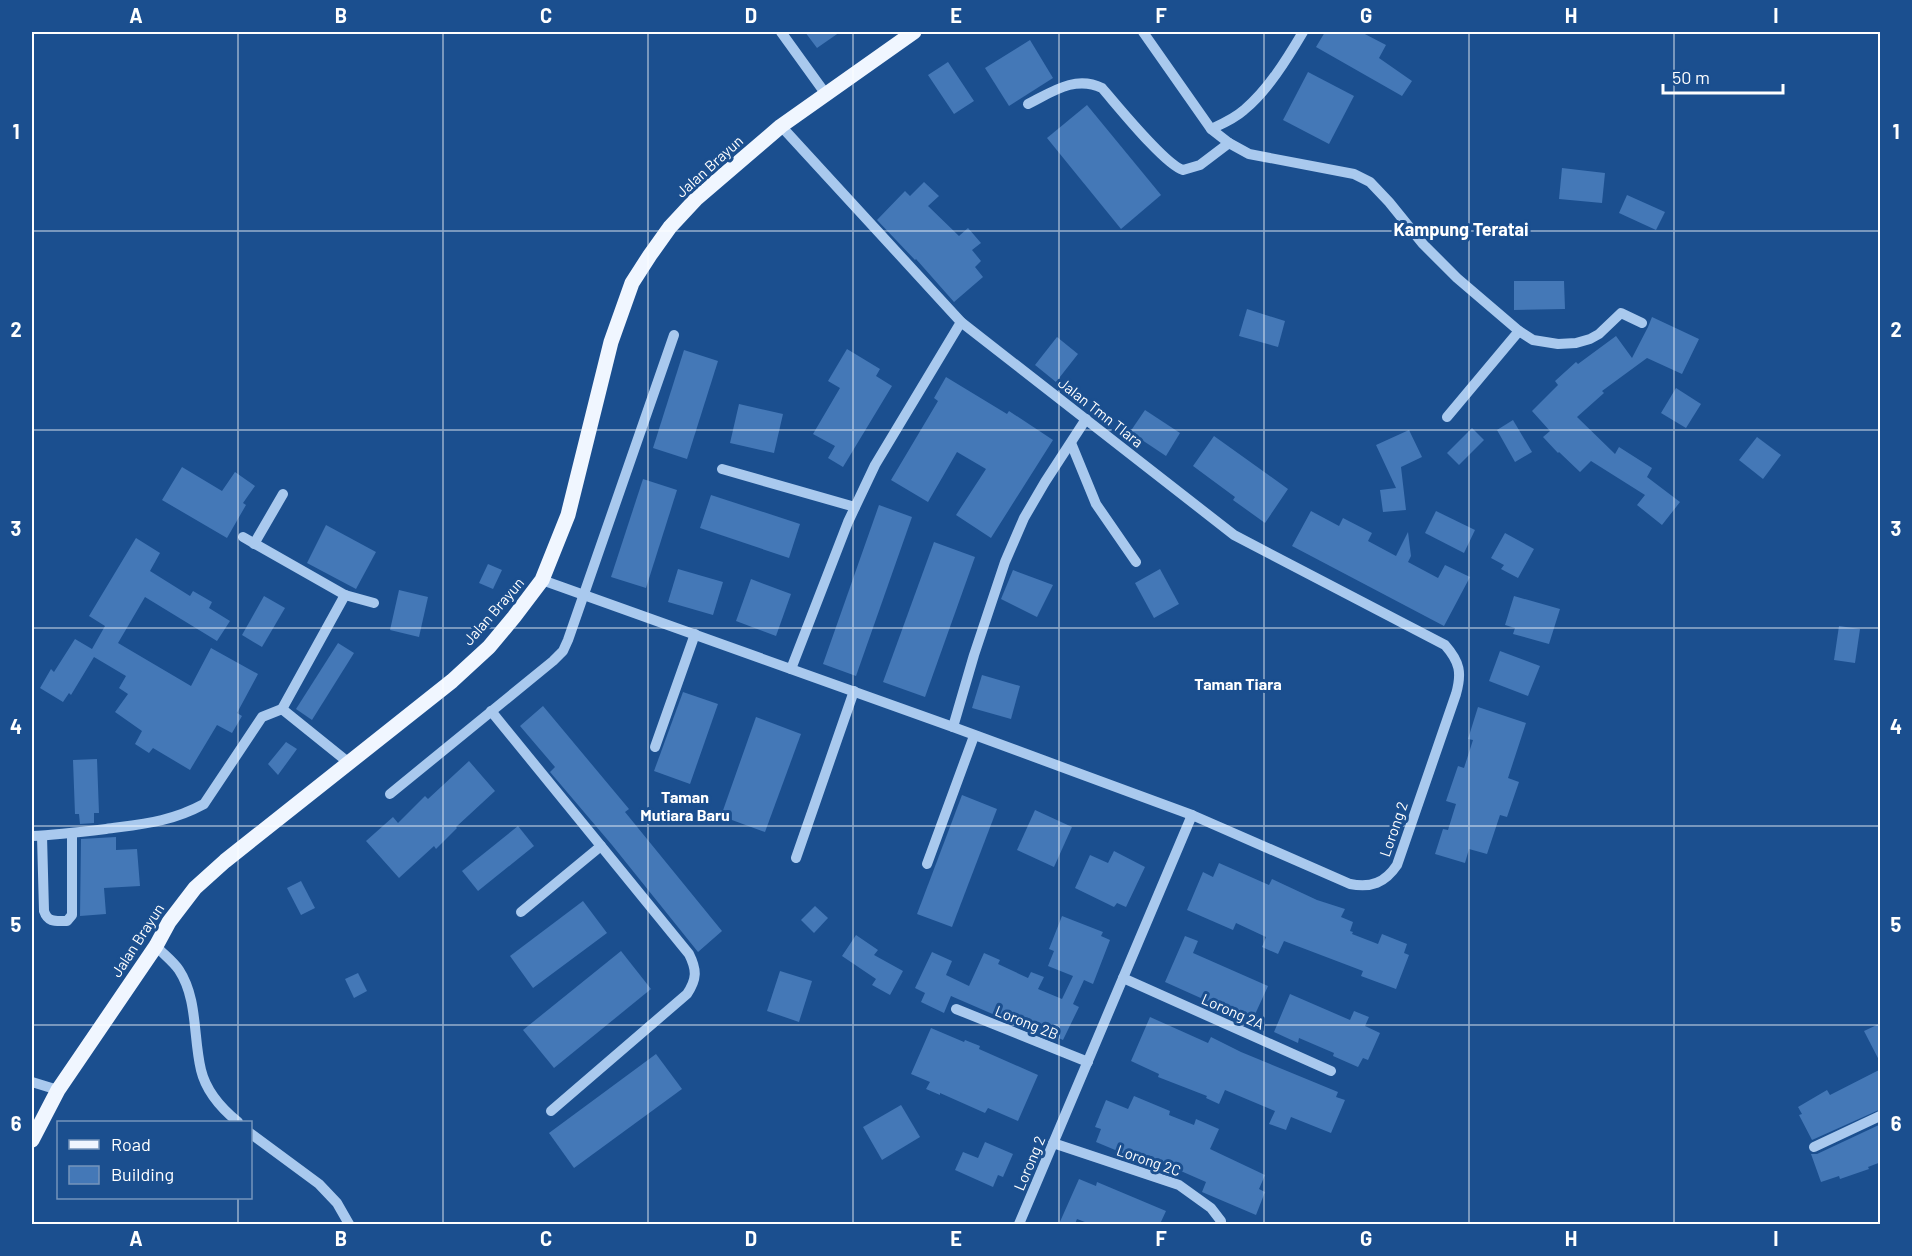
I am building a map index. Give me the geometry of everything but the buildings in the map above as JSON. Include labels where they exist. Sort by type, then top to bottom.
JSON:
[{"type":"main road","name":"Jalan Brayun","points":[[32,1140],[58,1090],[156,946],[169,922],[195,888],[225,861],[452,681],[489,647],[542,580],[568,515],[611,342],[632,283],[670,227],[697,198],[781,126],[914,32]]},
{"type":"street","points":[[781,32],[825,93]]},
{"type":"street","points":[[1143,32],[1211,129],[1229,143],[1249,154],[1354,174],[1370,182],[1423,244],[1457,278],[1519,331],[1533,340],[1558,344],[1590,339],[1599,334],[1618,314],[1624,313],[1642,323]]},
{"type":"street","points":[[1211,129],[1234,117],[1253,102],[1274,76],[1303,32]]},
{"type":"street","points":[[1028,104],[1067,84],[1095,85],[1102,88],[1151,144],[1172,164],[1183,170],[1200,165],[1229,143]]},
{"type":"street","name":"Jalan Tmn TIara","points":[[781,126],[961,322],[1234,535],[1445,645],[1454,655]]},
{"type":"street","points":[[791,669],[855,507],[875,465],[961,322]]},
{"type":"street","points":[[1447,417],[1519,331]]},
{"type":"street","points":[[390,794],[562,651],[568,640],[674,335]]},
{"type":"street","points":[[953,727],[974,654],[1005,562],[1024,518],[1086,420]]},
{"type":"street","points":[[1071,443],[1096,504],[1136,562]]},
{"type":"street","points":[[722,469],[855,507]]},
{"type":"street","points":[[254,544],[283,494]]},
{"type":"street","points":[[243,537],[345,595],[374,603]]},
{"type":"street","name":"Lorong 2","points":[[542,580],[1137,794],[1192,815],[1350,884],[1361,886],[1382,881],[1397,865],[1460,681],[1459,668],[1454,655]]},
{"type":"street","points":[[72,833],[72,915],[67,921],[53,922],[46,917],[44,911],[37,836],[158,822],[181,816],[204,804],[262,717],[282,708],[345,595]]},
{"type":"street","points":[[655,747],[695,634]]},
{"type":"street","points":[[796,858],[854,691]]},
{"type":"street","points":[[282,708],[349,763]]},
{"type":"street","points":[[491,711],[689,954],[695,966],[694,984],[687,994],[551,1111]]},
{"type":"street","points":[[927,864],[975,736]]},
{"type":"street","name":"Lorong 2","points":[[1019,1224],[1192,815]]},
{"type":"street","points":[[521,912],[602,846]]},
{"type":"street","points":[[156,946],[178,969],[187,987],[192,1004],[201,1072],[212,1095],[237,1121]]},
{"type":"street","name":"Lorong 2A","points":[[1123,978],[1331,1071]]},
{"type":"street","name":"Lorong 2B","points":[[956,1009],[1088,1062]]},
{"type":"street","points":[[32,1082],[58,1090]]},
{"type":"street","points":[[1814,1147],[1881,1116]]},
{"type":"street","points":[[252,1134],[319,1184],[337,1203],[349,1224]]},
{"type":"street","name":"Lorong 2C","points":[[1053,1143],[1179,1185],[1211,1208],[1221,1224]]},
{"type":"district","name":"Kampung Teratai","points":[[1461,229]]},
{"type":"district","name":"Taman Tiara","points":[[1238,683]]},
{"type":"district","name":"Taman Mutiara Baru","points":[[685,805]]}]
